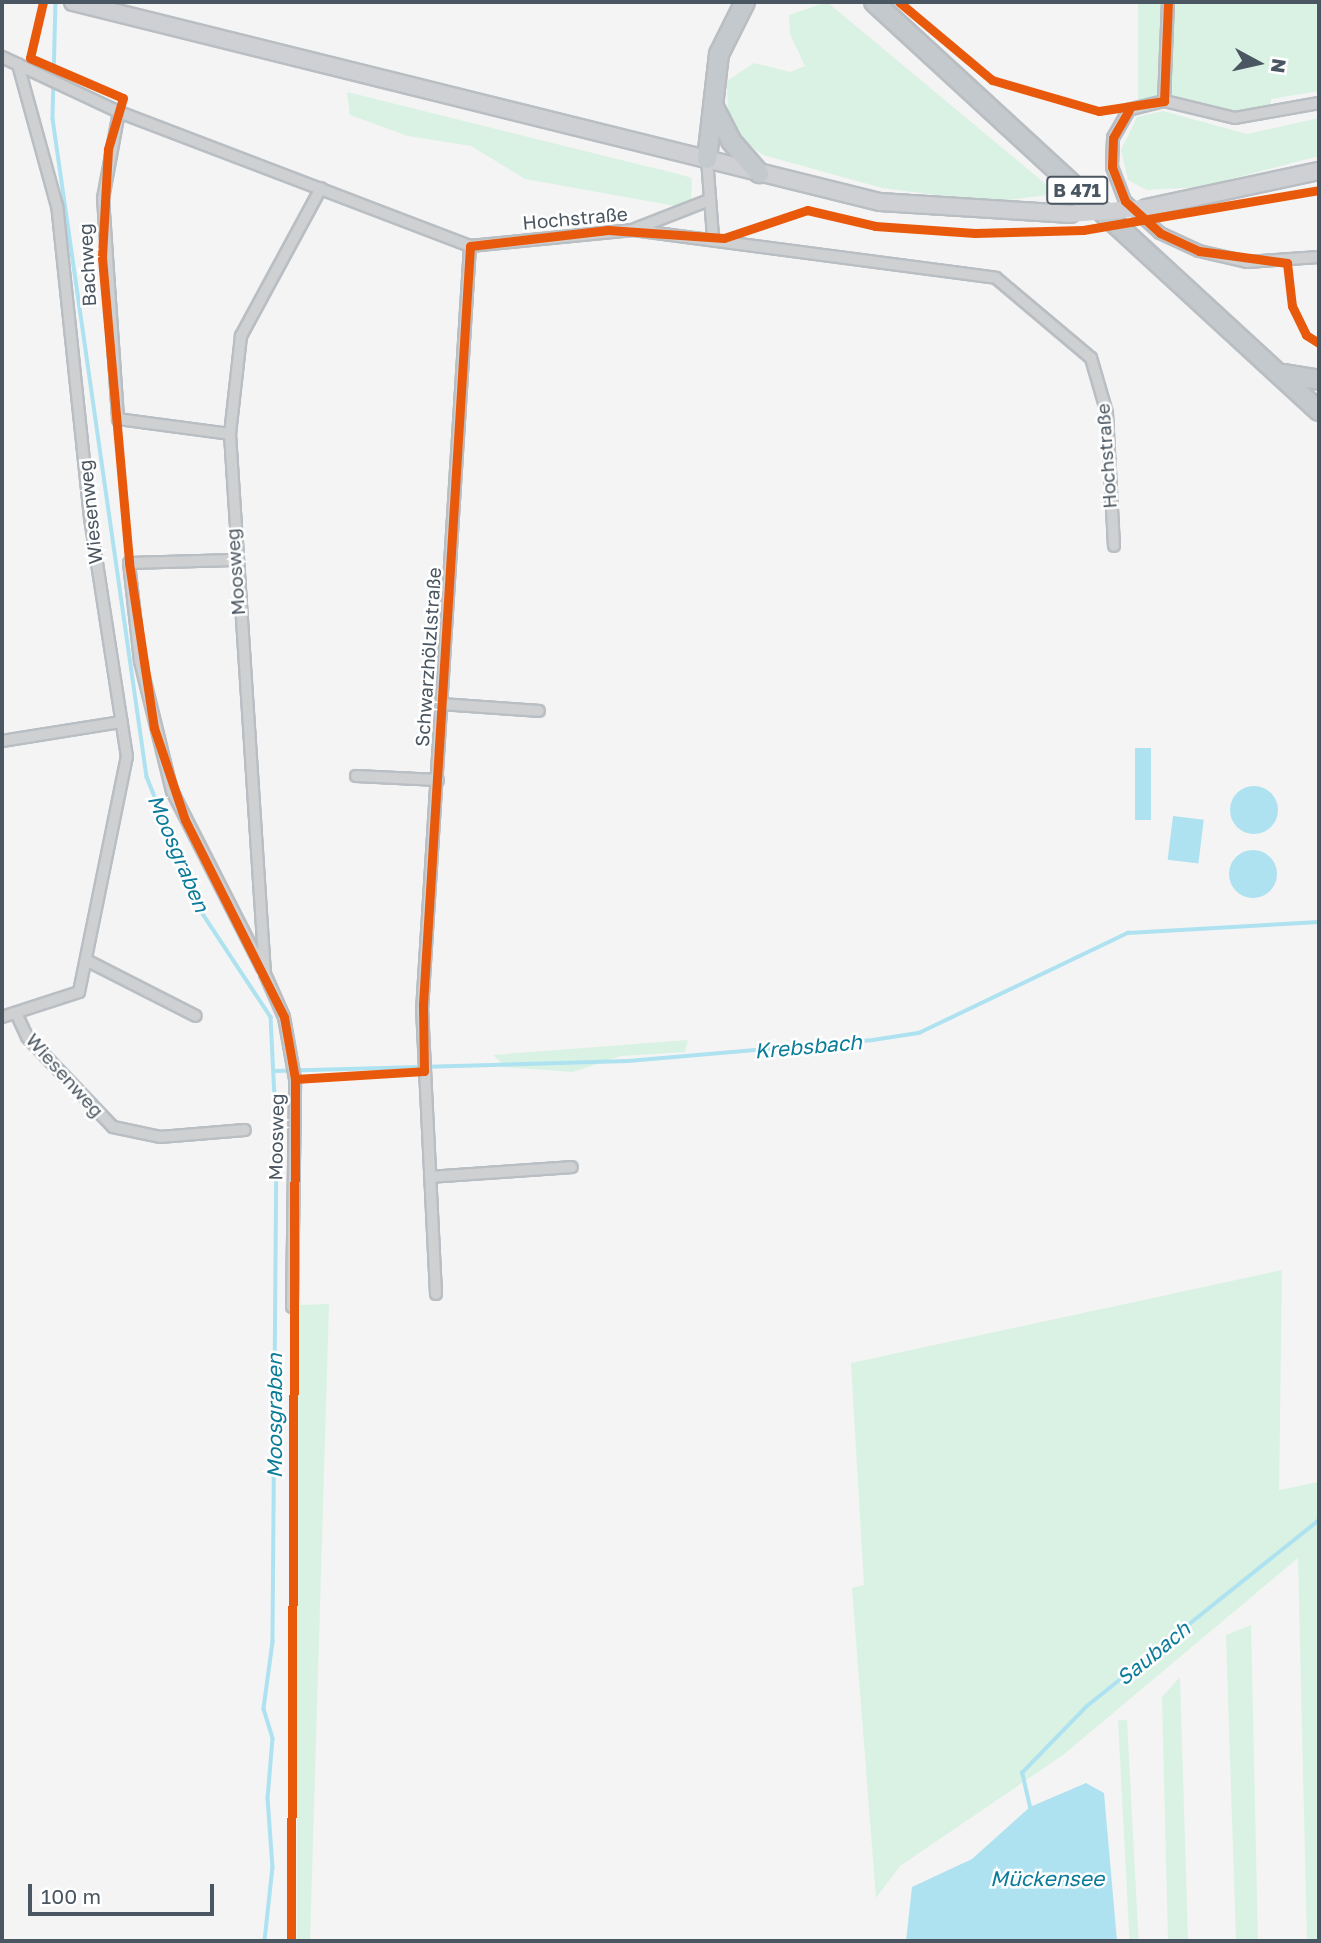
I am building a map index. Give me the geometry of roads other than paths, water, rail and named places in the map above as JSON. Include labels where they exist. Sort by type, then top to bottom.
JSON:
[{"type":"highway","points":[[707,159],[719,54],[745,2]]},
{"type":"highway","name":"B 471","points":[[874,2],[1283,374],[1319,411]]},
{"type":"highway","points":[[714,105],[731,141],[759,173]]},
{"type":"highway","points":[[1283,374],[1319,380]]},
{"type":"main road","points":[[73,2],[880,202],[1071,214],[1146,208],[1319,171]]},
{"type":"street","points":[[1164,101],[1168,2]]},
{"type":"street","name":"Hochstraße","points":[[2,57],[71,86],[119,111],[470,246],[633,230],[713,237],[996,278],[1036,307],[1091,358],[1107,413],[1114,546]]},
{"type":"street","name":"Wiesenweg","points":[[2,1017],[79,992],[127,757],[90,518],[57,206],[18,64]]},
{"type":"street","points":[[1319,103],[1235,118],[1164,101],[1129,110],[1113,138],[1112,167],[1125,201],[1160,233],[1199,251],[1247,262],[1319,257]]},
{"type":"street","name":"Bachweg","points":[[119,111],[103,198],[118,419],[230,434]]},
{"type":"street","points":[[707,159],[708,201],[713,237]]},
{"type":"street","name":"Moosweg","points":[[292,1307],[295,1076],[284,1017],[265,974],[234,560],[230,434],[241,336],[321,188]]},
{"type":"street","points":[[633,230],[708,201]]},
{"type":"street","name":"Schwarzhölzlstraße","points":[[436,1294],[424,1057],[470,246]]},
{"type":"street","points":[[234,560],[129,563],[141,661],[172,791],[243,936],[265,974]]},
{"type":"street","name":"Schwarzhölzlstraße","points":[[442,704],[539,710]]},
{"type":"street","points":[[2,741],[121,722]]},
{"type":"street","points":[[356,776],[438,780]]},
{"type":"street","points":[[243,936],[262,930]]},
{"type":"street","points":[[86,960],[196,1016]]},
{"type":"street","name":"Wiesenweg","points":[[16,1013],[27,1037],[113,1127],[160,1137],[245,1130]]},
{"type":"street","points":[[430,1177],[572,1167]]},
{"type":"water","points":[[1135,748],[1151,748],[1151,820],[1135,820]]},
{"type":"water","points":[[1254,786],[1271,793],[1278,810],[1271,827],[1254,834],[1237,827],[1230,810],[1237,793]]},
{"type":"water","points":[[1173,816],[1204,820],[1198,863],[1168,860]]},
{"type":"water","points":[[1253,850],[1270,857],[1277,874],[1270,891],[1253,898],[1236,891],[1229,874],[1236,857]]},
{"type":"water","name":"Mückensee","points":[[1086,1783],[1104,1793],[1117,1941],[906,1941],[912,1887],[972,1859],[1030,1807]]},
{"type":"waterway","name":"Moosgraben","points":[[56,2],[53,119],[147,777],[201,911],[271,1017],[277,1139],[273,1642],[264,1709],[273,1739],[268,1798],[273,1867],[265,1941]]},
{"type":"waterway","name":"Krebsbach","points":[[274,1071],[628,1061],[873,1040],[919,1033],[1128,933],[1319,922]]},
{"type":"waterway","name":"Saubach","points":[[1030,1807],[1022,1773],[1087,1706],[1319,1520]]}]
